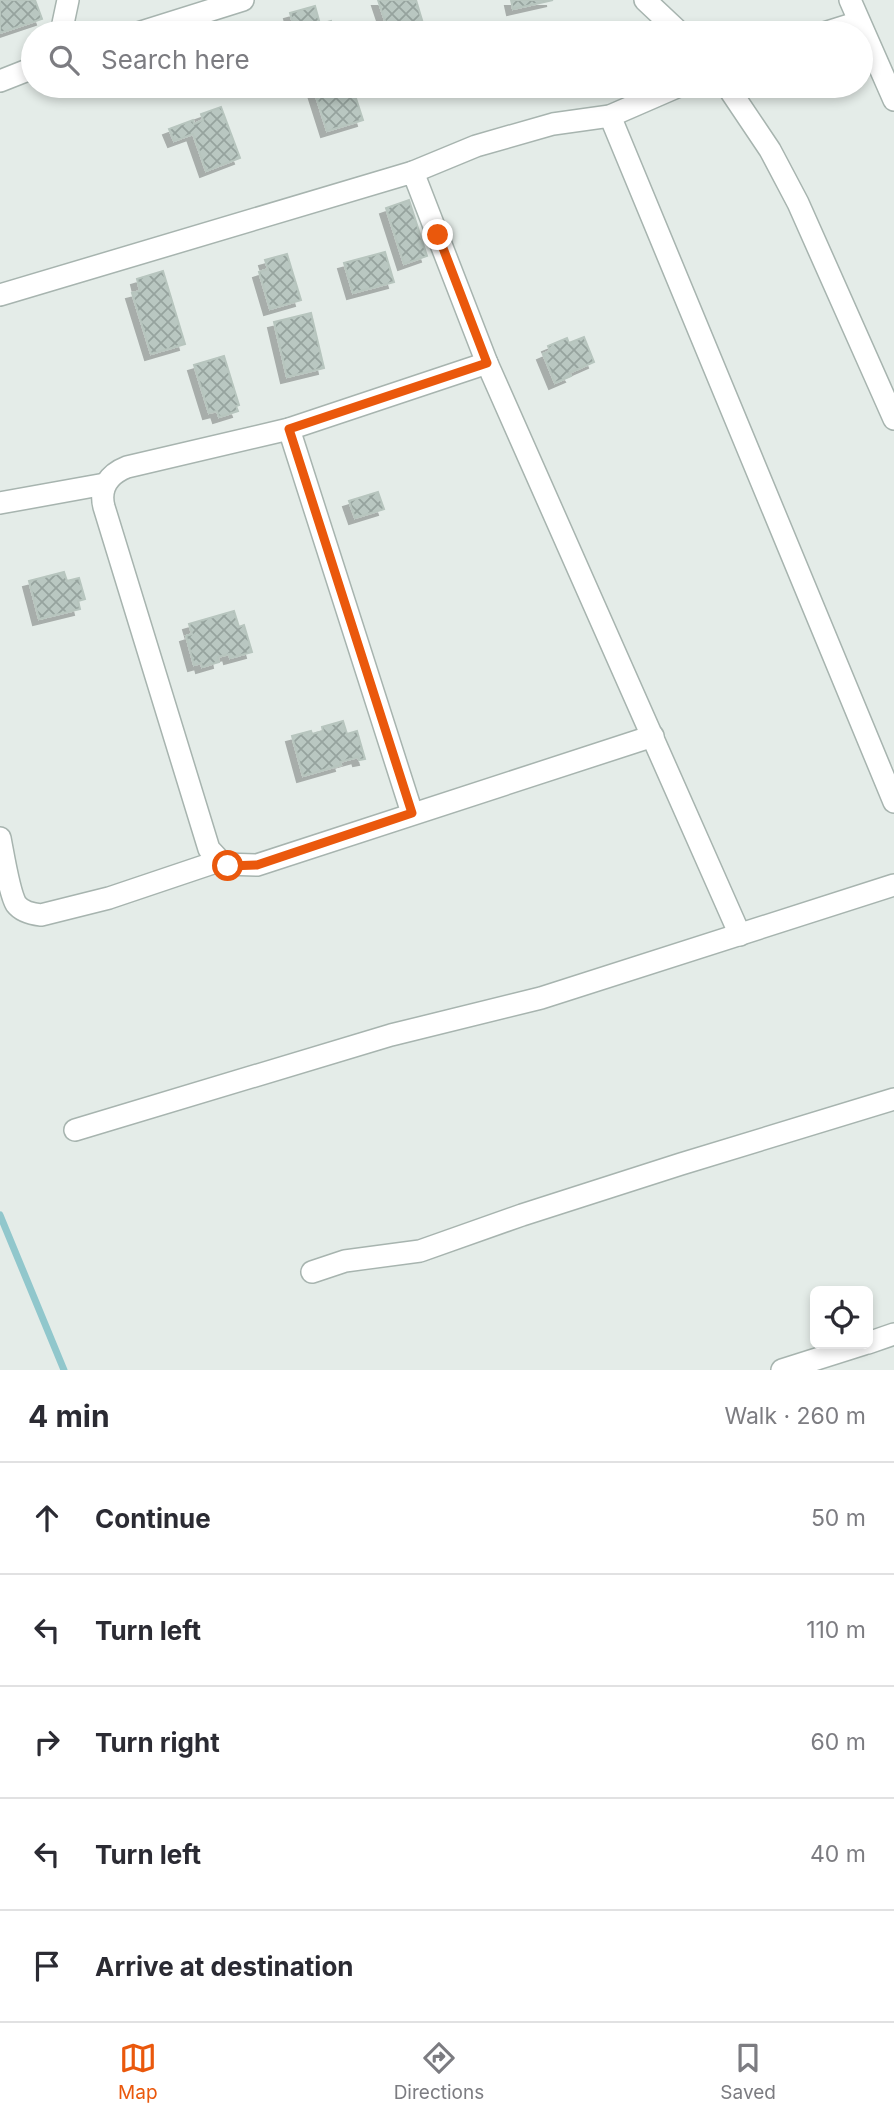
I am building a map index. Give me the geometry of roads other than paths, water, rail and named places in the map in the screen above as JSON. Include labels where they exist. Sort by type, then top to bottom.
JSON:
[{"type":"street","points":[[64,21],[68,0]]},
{"type":"street","points":[[176,21],[243,0]]},
{"type":"street","points":[[645,0],[667,21]]},
{"type":"street","points":[[850,0],[859,21]]},
{"type":"street","points":[[873,53],[894,100]]},
{"type":"street","points":[[0,81],[21,73]]},
{"type":"street","points":[[0,295],[413,172],[476,146],[553,124],[610,116],[651,98]]},
{"type":"street","points":[[735,98],[770,150],[797,203],[894,419]]},
{"type":"street","points":[[610,116],[894,802]]},
{"type":"street","points":[[413,172],[487,363],[740,935]]},
{"type":"street","points":[[487,363],[289,429],[127,467],[116,472],[105,484],[101,498],[209,849],[219,861],[228,866],[257,865],[653,736]]},
{"type":"street","points":[[289,429],[412,813]]},
{"type":"street","points":[[0,503],[105,484]]},
{"type":"street","points":[[0,838],[13,898],[22,909],[31,914],[41,915],[109,898],[219,861]]},
{"type":"street","points":[[75,1130],[391,1035],[541,998],[894,885]]},
{"type":"street","points":[[312,1272],[345,1261],[421,1251],[654,1172],[894,1099]]},
{"type":"street","points":[[873,1341],[894,1334]]},
{"type":"street","points":[[782,1370],[847,1349]]},
{"type":"waterway","points":[[0,1215],[64,1370]]}]
